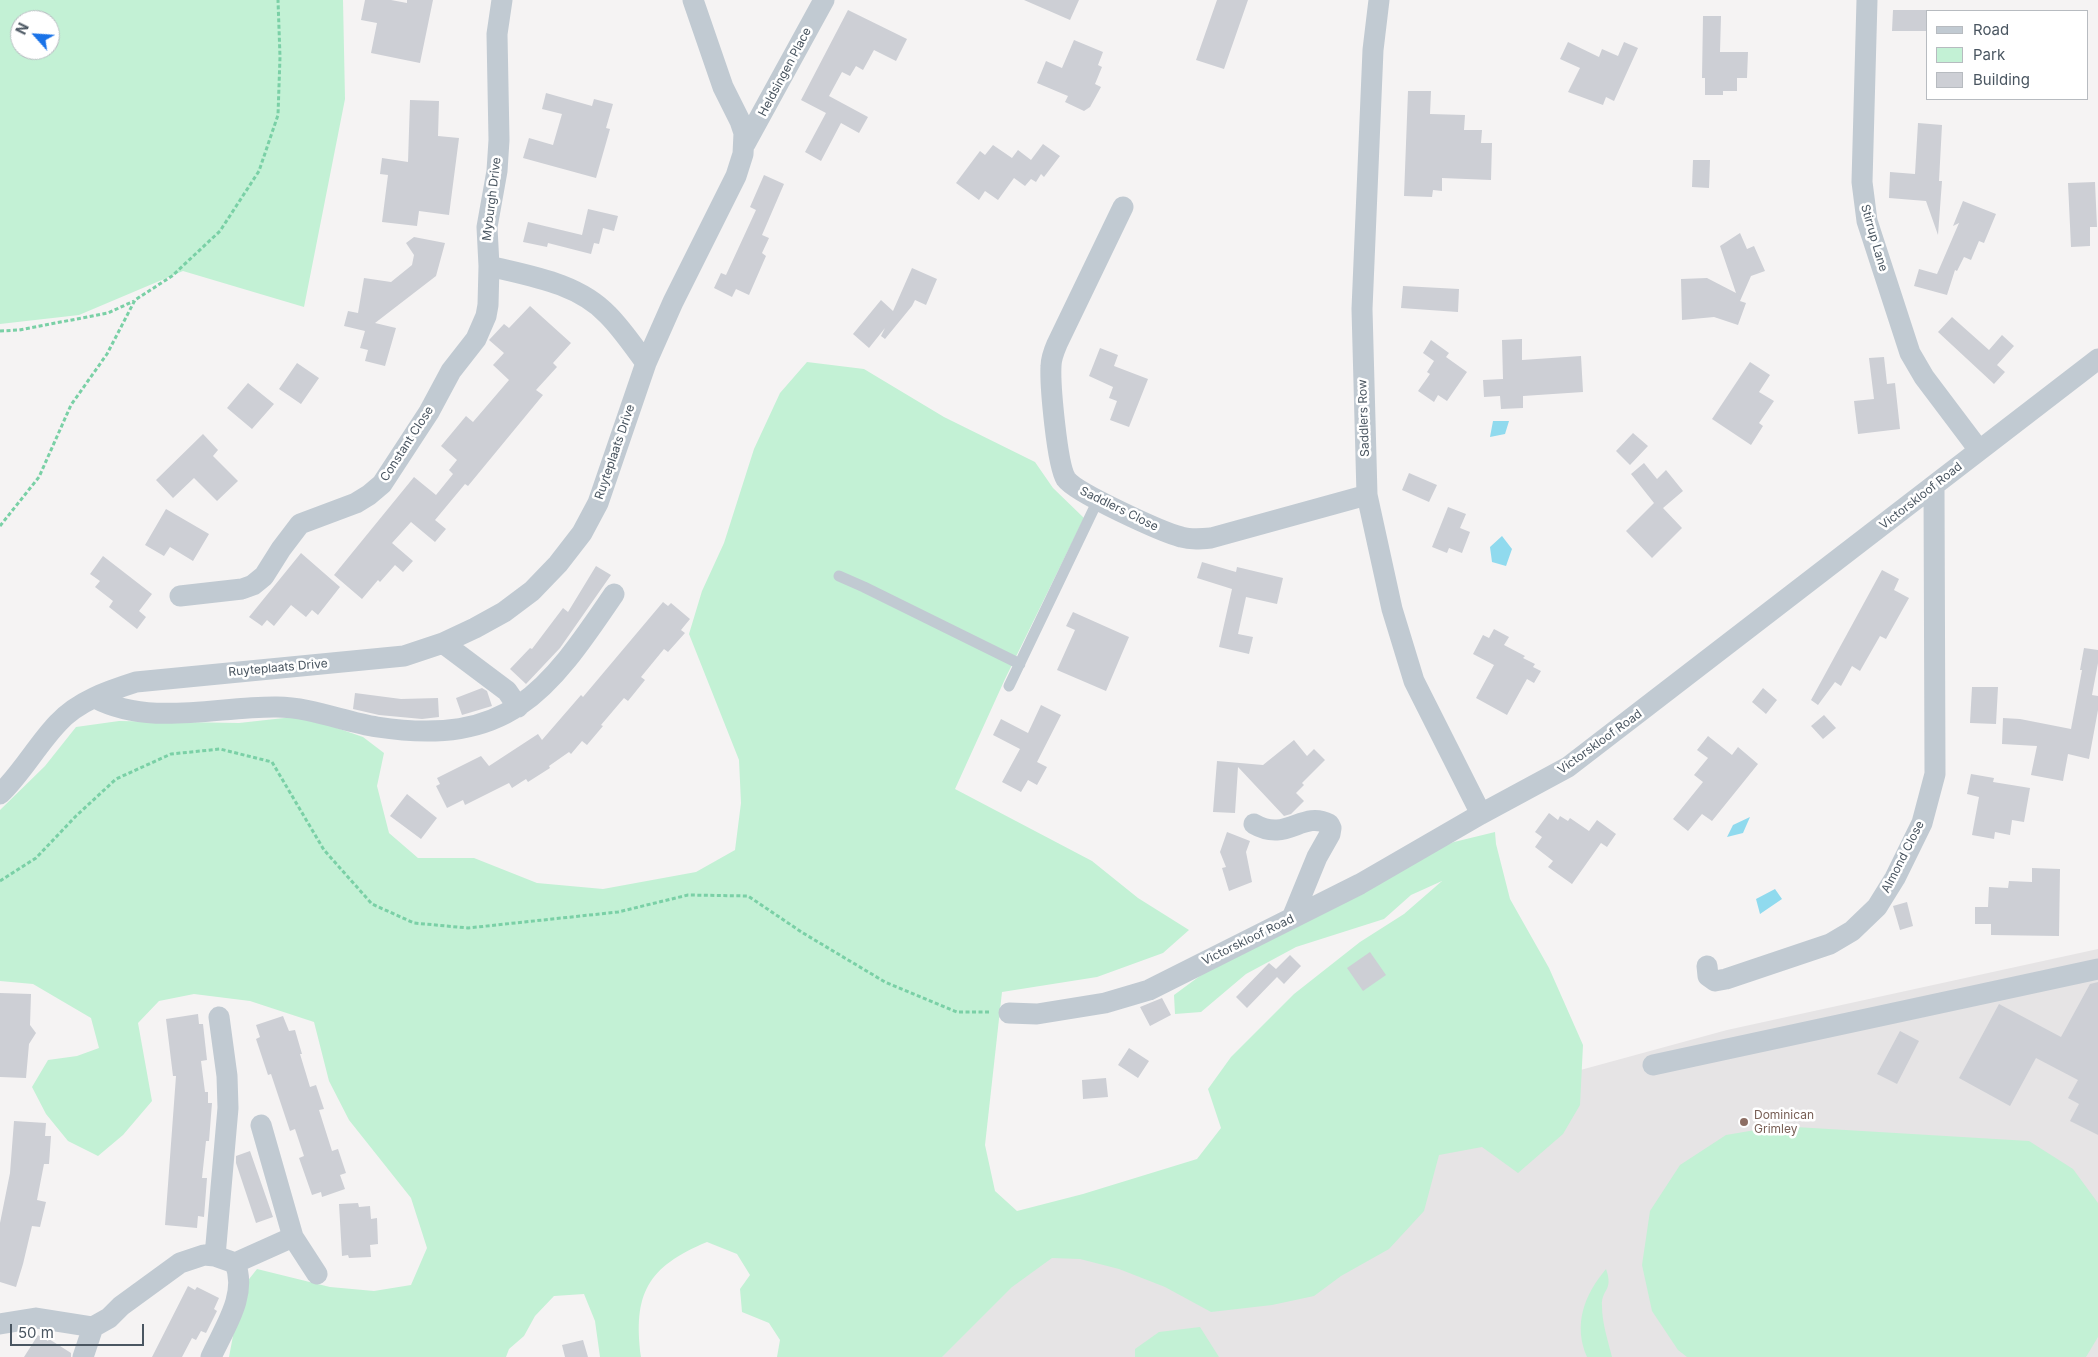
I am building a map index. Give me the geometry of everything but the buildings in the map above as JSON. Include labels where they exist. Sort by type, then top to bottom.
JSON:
[{"type":"street","name":"Myburgh Drive","points":[[489,266],[487,227],[497,171],[499,140],[496,34],[502,0]]},
{"type":"street","name":"Ruyteplaats Drive","points":[[0,794],[10,784],[58,722],[67,714],[95,698],[136,682],[404,656],[443,643],[504,612],[532,591],[558,564],[582,533],[603,492],[646,363],[672,302],[736,176],[743,154],[745,144],[740,121],[723,87],[693,0]]},
{"type":"street","name":"Heldsingen Place","points":[[745,144],[824,0]]},
{"type":"street","name":"Saddlers Row","points":[[1379,0],[1373,50],[1362,309],[1368,495],[1392,609],[1414,681],[1481,814]]},
{"type":"street","name":"Stirrup Lane","points":[[1867,0],[1862,182],[1868,221],[1910,353],[1924,377],[1979,450]]},
{"type":"street","name":"Saddlers Close","points":[[1123,208],[1057,344],[1051,364],[1052,394],[1061,468],[1066,478],[1076,489],[1181,538],[1211,538],[1368,495]]},
{"type":"street","points":[[489,266],[564,286],[592,302],[609,315],[646,363]]},
{"type":"street","name":"Constant Close","points":[[180,596],[242,589],[252,586],[264,576],[300,524],[356,503],[382,484],[430,412],[451,371],[476,339],[486,316],[488,305],[489,266]]},
{"type":"street","name":"Victorskloof Road","points":[[1009,1013],[1037,1014],[1105,1002],[1139,993],[1360,884],[1481,814],[1555,775],[1582,758],[2098,359]]},
{"type":"street","name":"Almond Close","points":[[1707,966],[1708,976],[1716,982],[1830,944],[1852,931],[1876,907],[1895,878],[1922,823],[1935,774],[1934,487]]},
{"type":"street","points":[[95,698],[114,707],[145,711],[182,713],[278,707],[376,727],[431,732],[467,728],[488,722],[518,707],[540,689],[570,656],[614,594]]},
{"type":"street","points":[[443,643],[507,691],[518,707]]},
{"type":"street","points":[[1254,824],[1266,830],[1275,831],[1306,822],[1321,821],[1329,824],[1331,828],[1292,918]]},
{"type":"street","points":[[1653,1065],[2098,969]]},
{"type":"street","points":[[211,1357],[239,1294],[240,1280],[225,1259],[228,1108],[227,1076],[219,1017]]},
{"type":"street","points":[[261,1125],[293,1237],[317,1274]]},
{"type":"street","points":[[2,1326],[36,1318],[93,1327],[109,1318],[144,1288],[180,1263],[204,1255],[225,1259],[293,1237]]},
{"type":"street","points":[[83,1357],[93,1327]]},
{"type":"lane","points":[[1009,686],[1098,500]]},
{"type":"lane","points":[[839,576],[1020,664]]},
{"type":"path","points":[[0,331],[19,330],[108,313],[135,300],[172,276],[220,231],[259,171],[278,115],[280,57],[278,0]]},
{"type":"path","points":[[0,526],[39,477],[71,405],[107,354],[135,300]]},
{"type":"path","points":[[0,882],[36,858],[76,816],[116,780],[171,754],[220,749],[272,762],[295,803],[330,857],[372,904],[414,923],[468,928],[618,912],[688,895],[748,896],[803,933],[885,982],[957,1012],[1009,1013]]},
{"type":"shaded area","name":"Dominican Grimley","points":[[2098,949],[2098,1357],[837,1357],[1031,1220],[1727,1030]]},
{"type":"green space","points":[[0,0],[343,0],[345,99],[304,307],[183,271],[79,315],[0,324]]},
{"type":"green space","points":[[807,362],[864,369],[944,417],[1035,462],[1053,488],[1084,518],[1005,679],[955,789],[1092,861],[1138,898],[1189,930],[1163,953],[1097,977],[1002,992],[985,1145],[995,1191],[1017,1211],[1083,1194],[1197,1159],[1221,1128],[1208,1089],[1231,1057],[1294,994],[1360,942],[1404,914],[1442,881],[1411,895],[1384,919],[1296,947],[1246,974],[1201,1012],[1175,1014],[1174,995],[1227,956],[1411,859],[1454,842],[1495,832],[1496,844],[1510,899],[1549,968],[1583,1045],[1580,1105],[1563,1134],[1518,1173],[1482,1147],[1439,1155],[1424,1211],[1389,1249],[1341,1276],[1314,1296],[1272,1305],[1211,1312],[1165,1287],[1119,1269],[1080,1259],[1052,1258],[1012,1287],[942,1357],[777,1357],[780,1340],[769,1323],[742,1312],[740,1289],[750,1275],[737,1254],[707,1242],[670,1262],[648,1285],[640,1316],[641,1357],[600,1357],[595,1321],[584,1294],[554,1296],[535,1316],[524,1336],[509,1349],[506,1357],[229,1357],[242,1288],[257,1269],[330,1287],[374,1291],[411,1285],[427,1248],[411,1198],[349,1120],[329,1081],[314,1022],[250,1001],[194,994],[159,1001],[138,1023],[152,1101],[123,1135],[98,1156],[68,1141],[46,1114],[32,1087],[48,1060],[77,1056],[99,1048],[91,1018],[33,984],[0,981],[0,810],[45,766],[76,727],[119,721],[239,723],[302,716],[363,737],[384,753],[377,786],[389,833],[418,858],[474,858],[537,883],[603,889],[696,872],[735,850],[741,803],[739,760],[689,634],[702,591],[724,543],[754,449],[780,393]]},
{"type":"green space","points":[[1779,1126],[2029,1141],[2073,1169],[2098,1203],[2098,1337],[2086,1357],[1687,1357],[1678,1350],[1652,1311],[1642,1265],[1650,1211],[1680,1165],[1726,1135]]},
{"type":"green space","points":[[1606,1269],[1609,1282],[1602,1300],[1602,1312],[1612,1357],[1587,1357],[1581,1333],[1583,1311],[1592,1289]]},
{"type":"green space","points":[[1200,1327],[1219,1357],[1135,1357],[1135,1349],[1159,1332]]},
{"type":"water","points":[[1493,421],[1509,421],[1505,434],[1490,437]]},
{"type":"water","points":[[1502,536],[1512,549],[1506,566],[1492,562],[1490,547]]},
{"type":"water","points":[[1750,817],[1743,833],[1727,837],[1733,825]]},
{"type":"water","points":[[1775,889],[1782,899],[1760,914],[1756,899]]},
{"type":"place","name":"Dominican Grimley","points":[[1744,1122]]}]
